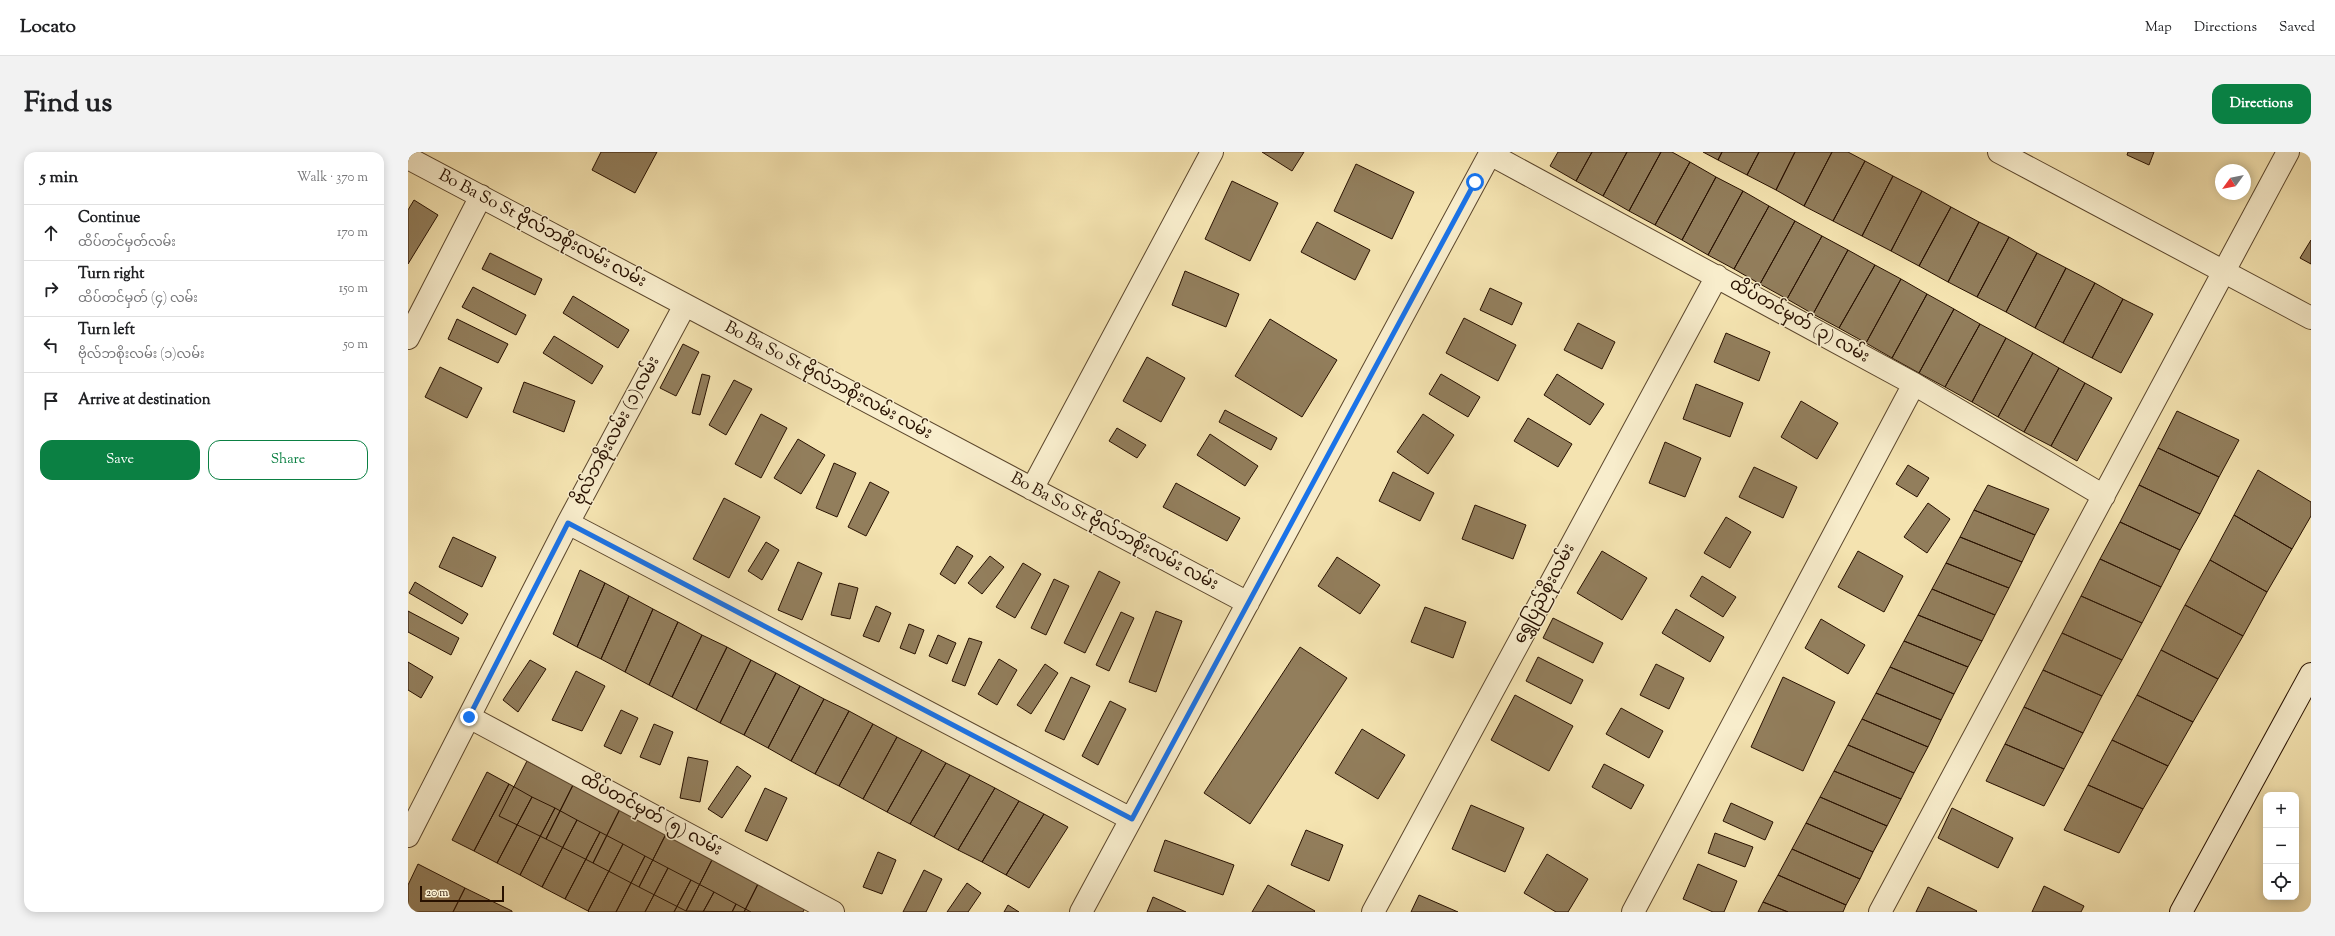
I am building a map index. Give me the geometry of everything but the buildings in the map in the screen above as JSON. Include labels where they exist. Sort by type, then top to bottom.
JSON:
[{"type":"street","points":[[1032,489],[1212,152]]},
{"type":"street","points":[[1999,152],[2029,159],[2223,270],[2311,318]]},
{"type":"street","points":[[1880,912],[2104,496],[2223,270],[2288,152]]},
{"type":"street","points":[[1081,912],[1490,153]]},
{"type":"street","name":"ထိပ်တင်မှတ် (၃) လမ်း","points":[[1490,153],[1914,384],[2104,496]]},
{"type":"street","name":"Bo Ba So St ဗိုလ်ဘစိုးလမ်း လမ်း","points":[[408,158],[1248,603]]},
{"type":"street","points":[[408,338],[481,196]]},
{"type":"street","name":"ရွှေပြည်စိုးလမ်း","points":[[1373,912],[1717,276]]},
{"type":"street","name":"ဗိုလ်ဘစိုးလမ်း (၁)လမ်း","points":[[408,836],[568,523],[685,305]]},
{"type":"street","points":[[1633,912],[1914,384]]},
{"type":"street","points":[[568,523],[1132,819]]},
{"type":"street","points":[[2181,912],[2311,674]]},
{"type":"street","name":"ထိပ်တင်မှတ် (၅) လမ်း","points":[[469,717],[833,912]]},
{"type":"route","points":[[469,717],[568,523],[1132,819],[1475,182]]}]
